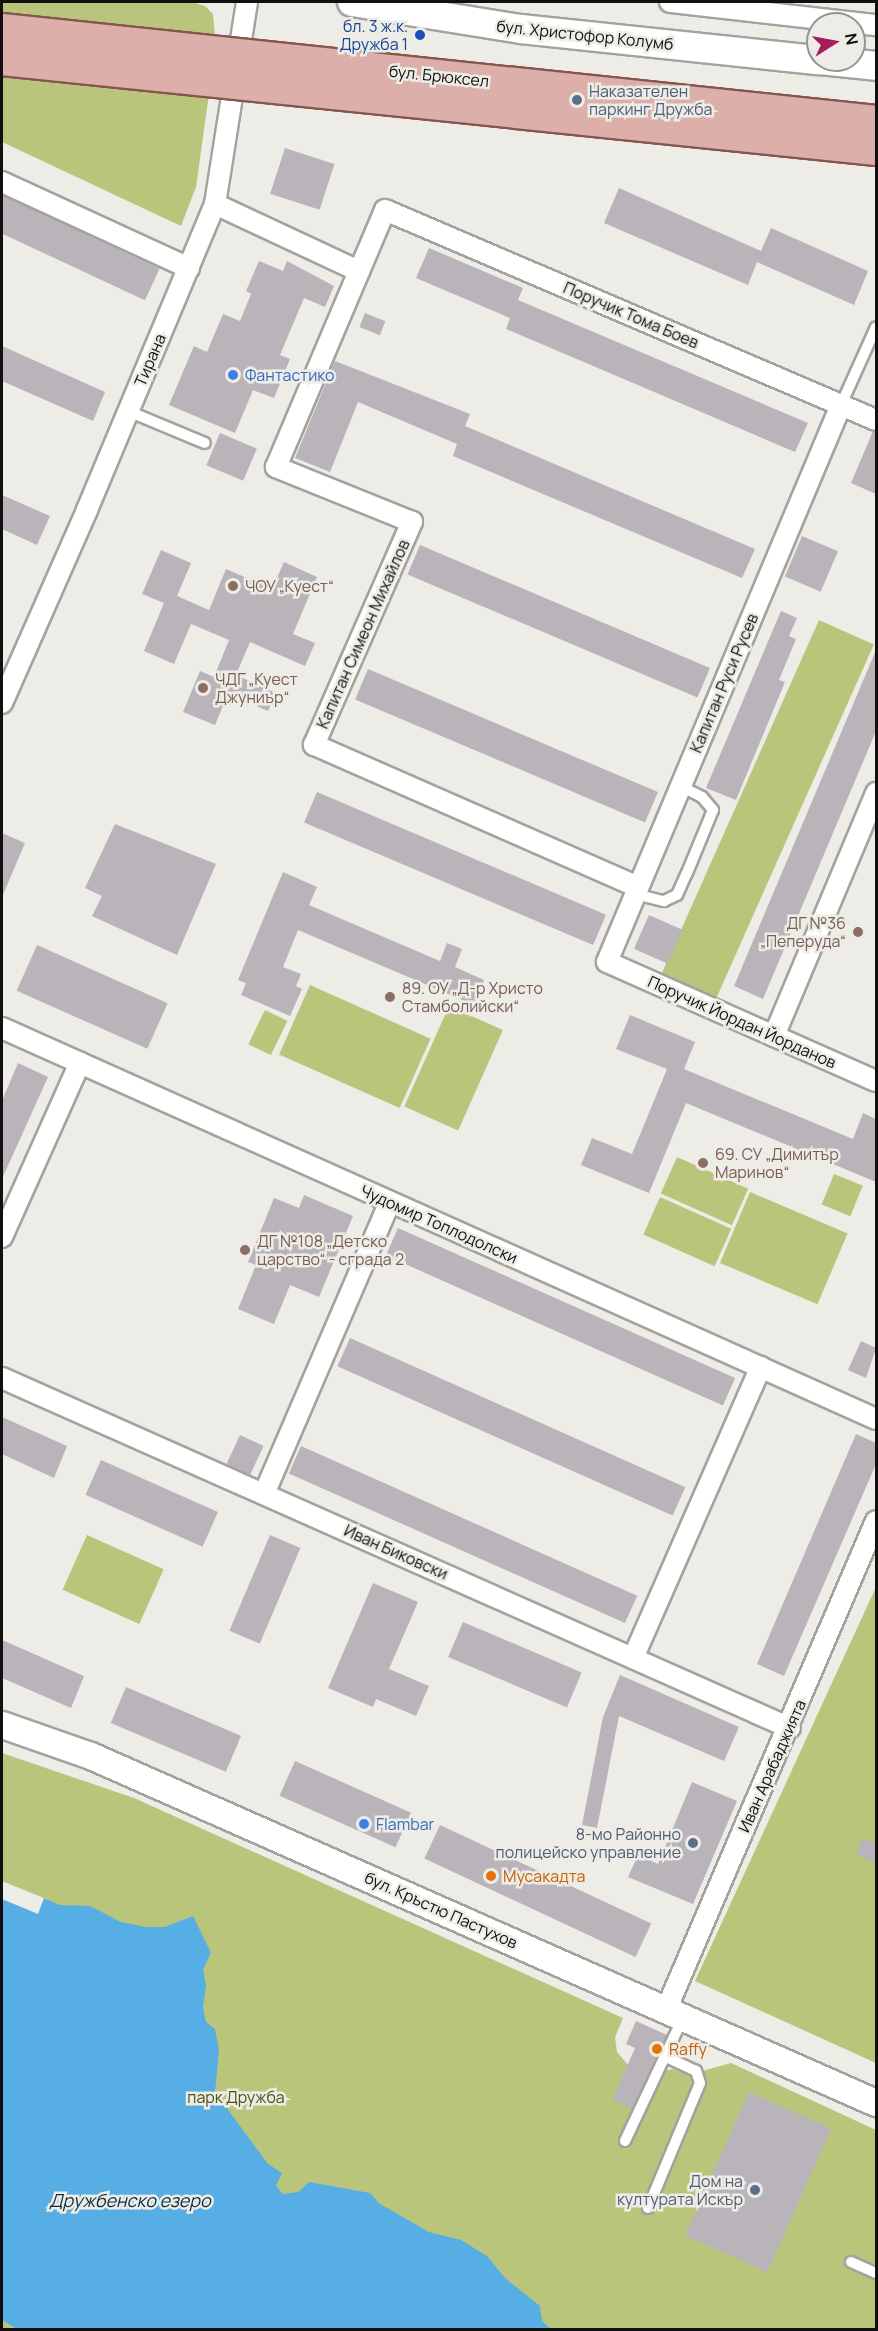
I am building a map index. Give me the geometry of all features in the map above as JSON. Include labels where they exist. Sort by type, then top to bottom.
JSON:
[{"type":"main road","name":"бул. Христофор Колумб","points":[[352,2],[521,28],[806,59]]},
{"type":"main road","name":"бул. Брюксел","points":[[2,30],[876,122]]},
{"type":"main road","name":"бул. Брюксел","points":[[2,58],[876,149]]},
{"type":"street","name":"Тирана","points":[[2,703],[129,411],[215,204],[248,2]]},
{"type":"street","points":[[670,2],[876,25]]},
{"type":"street","points":[[2,182],[189,268]]},
{"type":"street","points":[[215,204],[359,271]]},
{"type":"street","name":"Капитан Симеон Михайлов","points":[[385,210],[276,466],[412,522],[314,745],[636,890]]},
{"type":"street","name":"Поручик Тома Боев","points":[[385,210],[876,420]]},
{"type":"street","name":"Капитан Руси Русев","points":[[607,962],[841,405]]},
{"type":"street","points":[[774,1036],[876,794]]},
{"type":"street","name":"Поручик Йордан Йорданов","points":[[607,962],[876,1082]]},
{"type":"street","name":"Чудомир Топлодолски","points":[[2,1028],[876,1419]]},
{"type":"street","points":[[2,1237],[80,1063]]},
{"type":"street","points":[[264,1494],[390,1202]]},
{"type":"street","points":[[633,1658],[760,1367]]},
{"type":"street","name":"Иван Биковски","points":[[2,1378],[790,1728]]},
{"type":"street","name":"Иван Арабаджията","points":[[675,2014],[876,1521]]},
{"type":"street","name":"бул. Кръстю Пастухов","points":[[2,1725],[91,1756],[876,2103]]},
{"type":"lane","points":[[841,405],[876,327]]},
{"type":"lane","points":[[129,411],[205,443]]},
{"type":"lane","points":[[636,890],[664,901],[677,895],[687,873],[713,810],[702,797],[680,786]]},
{"type":"lane","points":[[625,2141],[666,2057],[675,2014]]},
{"type":"lane","points":[[648,2208],[700,2083],[696,2071],[666,2057]]},
{"type":"lane","points":[[851,2262],[876,2273]]},
{"type":"green space","points":[[2,2],[192,2],[205,6],[213,14],[215,37],[2,15]]},
{"type":"green space","points":[[2,74],[209,94],[196,187],[181,226],[2,142]]},
{"type":"green space","points":[[819,620],[874,644],[712,1009],[657,985]]},
{"type":"green space","points":[[310,985],[431,1039],[400,1108],[279,1054]]},
{"type":"green space","points":[[449,1006],[503,1030],[458,1130],[404,1106]]},
{"type":"green space","points":[[265,1010],[287,1021],[271,1055],[248,1044]]},
{"type":"green space","points":[[677,1157],[748,1189],[732,1225],[661,1194]]},
{"type":"green space","points":[[834,1174],[863,1186],[850,1216],[822,1205]]},
{"type":"green space","points":[[750,1192],[848,1233],[817,1304],[720,1263]]},
{"type":"green space","points":[[660,1197],[731,1229],[715,1266],[643,1234]]},
{"type":"green space","points":[[87,1535],[164,1569],[139,1624],[63,1590]]},
{"type":"green space","points":[[876,1587],[876,2063],[695,1981]]},
{"type":"green space","name":"парк Дружба","points":[[2,1753],[134,1798],[623,2018],[615,2037],[617,2052],[628,2065],[647,2074],[673,2069],[688,2075],[731,2063],[876,2130],[876,2329],[2,2330]]},
{"type":"water","name":"Дружбенско езеро","points":[[2,1881],[60,1905],[90,1906],[121,1922],[146,1927],[165,1927],[193,1916],[211,1953],[203,1970],[206,1985],[203,2007],[206,2022],[215,2029],[219,2050],[215,2092],[268,2164],[282,2173],[276,2186],[283,2194],[298,2192],[309,2182],[370,2193],[380,2204],[429,2232],[461,2240],[487,2256],[505,2278],[540,2306],[542,2321],[551,2329],[19,2330],[2,2320]]},
{"type":"pier","points":[[2,1881],[44,1898],[38,1914],[2,1899]]},
{"type":"building","points":[[285,148],[334,164],[320,210],[270,194]]},
{"type":"building","points":[[619,188],[761,251],[771,228],[868,271],[854,305],[757,262],[748,285],[604,223]]},
{"type":"building","points":[[2,195],[160,269],[145,300],[2,234]]},
{"type":"building","points":[[429,248],[523,288],[518,300],[808,423],[795,452],[506,329],[510,318],[416,278]]},
{"type":"building","points":[[259,261],[283,271],[287,261],[334,286],[325,307],[304,298],[280,355],[290,359],[274,398],[253,390],[235,433],[169,405],[194,346],[207,352],[223,314],[240,321],[251,294],[246,291]]},
{"type":"building","points":[[365,313],[385,321],[380,335],[359,327]]},
{"type":"building","points":[[2,346],[105,392],[93,421],[2,381]]},
{"type":"building","points":[[335,361],[470,414],[465,426],[755,549],[742,578],[453,456],[457,444],[358,402],[330,472],[295,458]]},
{"type":"building","points":[[873,431],[876,432],[876,494],[851,483]]},
{"type":"building","points":[[220,433],[257,449],[243,481],[206,465]]},
{"type":"building","points":[[2,495],[50,516],[37,545],[2,529]]},
{"type":"building","points":[[802,536],[838,551],[821,592],[785,577]]},
{"type":"building","points":[[420,545],[710,668],[697,698],[407,574]]},
{"type":"building","points":[[161,550],[191,563],[177,596],[209,610],[226,569],[272,589],[284,562],[317,577],[293,634],[315,643],[305,666],[250,642],[236,675],[276,693],[268,711],[228,694],[215,725],[183,712],[200,671],[214,677],[229,640],[191,624],[174,664],[144,651],[164,603],[142,594]]},
{"type":"building","points":[[781,611],[797,618],[789,636],[796,639],[779,680],[785,682],[736,800],[706,788]]},
{"type":"building","points":[[876,650],[876,731],[763,999],[734,986]]},
{"type":"building","points":[[368,669],[658,792],[645,822],[355,699]]},
{"type":"building","points":[[317,792],[606,915],[593,945],[304,822]]},
{"type":"building","points":[[115,824],[216,864],[177,955],[92,916],[102,896],[85,888]]},
{"type":"building","points":[[2,833],[25,843],[2,897]]},
{"type":"building","points":[[283,872],[317,887],[309,905],[440,961],[447,943],[462,949],[455,967],[484,980],[474,1005],[298,930],[283,967],[301,974],[296,986],[302,989],[290,1016],[241,995],[246,983],[238,980]]},
{"type":"building","points":[[649,915],[683,930],[668,964],[634,949]]},
{"type":"building","points":[[37,945],[168,1003],[147,1049],[17,991]]},
{"type":"building","points":[[630,1015],[695,1042],[684,1069],[853,1139],[863,1113],[876,1119],[876,1182],[686,1103],[649,1193],[581,1165],[592,1138],[632,1154],[667,1069],[616,1049]]},
{"type":"building","points":[[18,1063],[48,1077],[2,1179],[2,1101]]},
{"type":"building","points":[[304,1195],[353,1216],[319,1297],[290,1285],[274,1324],[238,1309],[256,1265],[248,1262],[274,1198],[299,1208]]},
{"type":"building","points":[[398,1228],[735,1378],[723,1405],[386,1255]]},
{"type":"building","points":[[350,1338],[685,1487],[673,1516],[337,1366]]},
{"type":"building","points":[[861,1341],[876,1348],[866,1378],[848,1370]]},
{"type":"building","points":[[2,1417],[67,1446],[54,1478],[2,1454]]},
{"type":"building","points":[[856,1434],[876,1443],[876,1464],[784,1676],[757,1664]]},
{"type":"building","points":[[240,1435],[264,1446],[250,1475],[226,1464]]},
{"type":"building","points":[[301,1446],[637,1596],[625,1623],[289,1473]]},
{"type":"building","points":[[101,1460],[218,1512],[202,1547],[86,1495]]},
{"type":"building","points":[[270,1535],[300,1548],[260,1644],[229,1631]]},
{"type":"building","points":[[373,1583],[418,1602],[389,1669],[429,1686],[416,1716],[376,1699],[373,1707],[328,1688]]},
{"type":"building","points":[[463,1622],[582,1672],[567,1707],[448,1657]]},
{"type":"building","points":[[2,1640],[84,1676],[71,1708],[2,1678]]},
{"type":"building","points":[[620,1675],[739,1727],[724,1761],[619,1716],[597,1828],[582,1825],[603,1717]]},
{"type":"building","points":[[126,1687],[241,1736],[226,1772],[111,1723]]},
{"type":"building","points":[[295,1761],[411,1813],[396,1847],[280,1796]]},
{"type":"building","name":"8-мо Районно полицейско управление","points":[[692,1782],[737,1801],[693,1904],[628,1877],[638,1855],[658,1864]]},
{"type":"building","points":[[440,1825],[651,1923],[636,1957],[424,1859]]},
{"type":"building","points":[[863,1838],[876,1844],[876,1863],[856,1854]]},
{"type":"building","points":[[636,2021],[667,2035],[632,2109],[612,2100],[635,2048],[626,2044]]},
{"type":"building","name":"Дом на културата Искър","points":[[749,2092],[831,2129],[767,2272],[685,2235]]},
{"type":"place","name":"бл. 3 ж.к. Дружба 1","points":[[420,35]]},
{"type":"place","name":"Наказателен паркинг Дружба","points":[[577,100]]},
{"type":"place","name":"Фантастико","points":[[233,375]]},
{"type":"place","name":"ЧОУ „Куест“","points":[[233,586]]},
{"type":"place","name":"ЧДГ „Куест Джуниър“","points":[[203,688]]},
{"type":"place","name":"ДГ №36 „Пеперуда“","points":[[858,932]]},
{"type":"place","name":"89. ОУ „Д-р Христо Стамболийски“","points":[[390,997]]},
{"type":"place","name":"69. СУ „Димитър Маринов“","points":[[703,1163]]},
{"type":"place","name":"ДГ №108 „Детско царство“ - сграда 2","points":[[245,1250]]},
{"type":"place","name":"Flambar","points":[[364,1824]]},
{"type":"place","name":"8-мо Районно полицейско управление","points":[[693,1843]]},
{"type":"place","name":"Мусакадта","points":[[491,1876]]},
{"type":"place","name":"Raffy","points":[[657,2049]]},
{"type":"place","name":"Дом на културата Искър","points":[[755,2190]]}]
